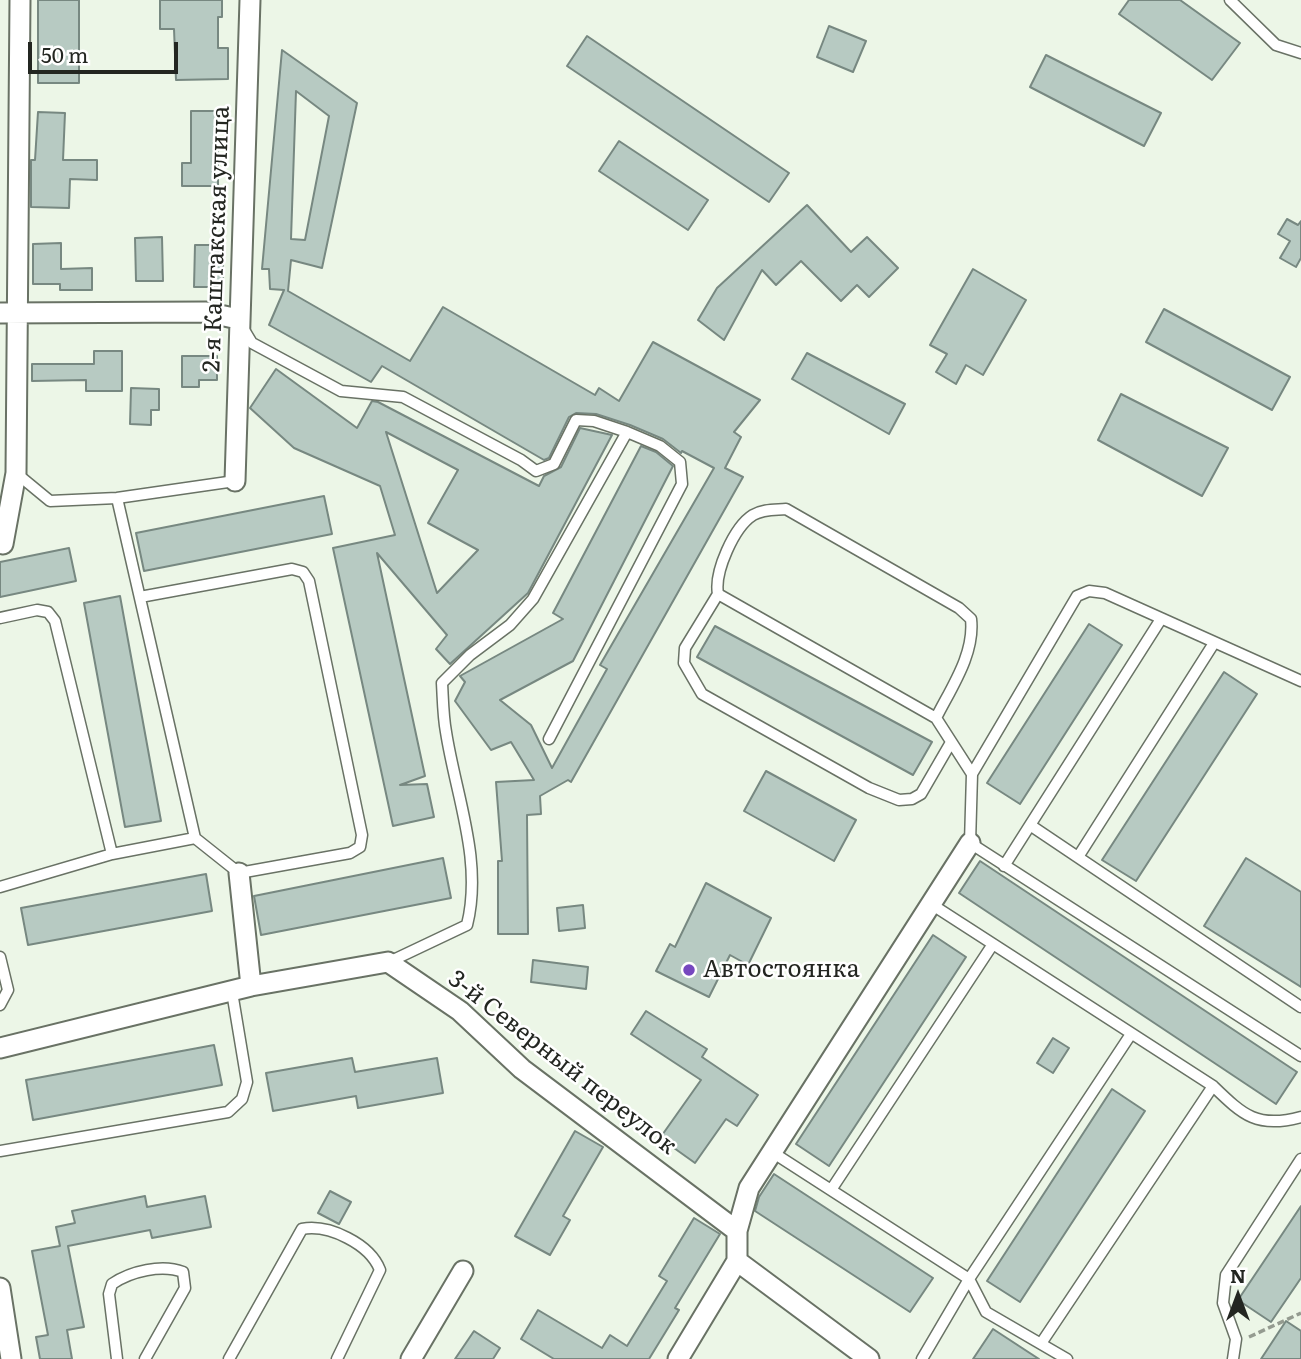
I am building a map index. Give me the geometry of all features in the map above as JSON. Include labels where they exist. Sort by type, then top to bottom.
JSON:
[{"type":"street","points":[[1,544],[16,473],[9,313],[20,0]]},
{"type":"street","name":"2-я Каштакская улица","points":[[235,481],[250,0]]},
{"type":"street","points":[[9,313],[206,312],[238,319]]},
{"type":"street","points":[[678,1359],[737,1262],[737,1231],[749,1188],[970,844]]},
{"type":"street","points":[[239,873],[251,986]]},
{"type":"street","points":[[0,1048],[251,986],[388,962]]},
{"type":"street","name":"3-й Северный переулок","points":[[388,962],[460,1011],[522,1069],[737,1231]]},
{"type":"street","points":[[737,1262],[869,1359]]},
{"type":"street","points":[[411,1359],[463,1270]]},
{"type":"street","points":[[0,1288],[10,1359]]},
{"type":"lane","points":[[1230,0],[1276,45],[1301,53]]},
{"type":"lane","points":[[238,319],[252,343],[341,391],[403,397],[521,460],[536,471],[554,464],[576,420],[594,421],[627,432],[660,446],[680,462],[682,484],[549,739]]},
{"type":"lane","points":[[388,962],[467,925],[474,898],[472,863],[445,730],[442,684],[470,655],[510,625],[533,599],[627,432]]},
{"type":"lane","points":[[16,473],[50,501],[117,498],[235,481]]},
{"type":"lane","points":[[117,498],[195,838],[239,873],[350,853],[360,847],[362,835],[309,581],[303,572],[292,569],[141,597]]},
{"type":"lane","points":[[936,718],[964,661],[973,634],[971,619],[959,608],[786,509],[763,511],[750,516],[720,561],[716,584],[718,594],[685,648],[684,663],[702,694],[869,788],[899,800],[912,799],[921,794],[950,744]]},
{"type":"lane","points":[[1301,681],[1104,593],[1089,591],[1077,596],[972,774],[970,844],[1301,1056]]},
{"type":"lane","points":[[718,594],[936,718],[950,744],[972,774]]},
{"type":"lane","points":[[0,618],[37,610],[48,612],[55,621],[112,853]]},
{"type":"lane","points":[[1004,866],[1161,619]]},
{"type":"lane","points":[[1078,857],[1214,643]]},
{"type":"lane","points":[[1030,825],[1301,1007]]},
{"type":"lane","points":[[0,887],[112,853],[195,838]]},
{"type":"lane","points":[[931,904],[1213,1086],[1241,1114],[1268,1122],[1301,1117]]},
{"type":"lane","points":[[831,1190],[993,944]]},
{"type":"lane","points":[[0,957],[8,990],[0,1005]]},
{"type":"lane","points":[[0,1151],[228,1112],[242,1099],[247,1082],[232,992]]},
{"type":"lane","points":[[922,1359],[970,1279],[1131,1034]]},
{"type":"lane","points":[[1042,1342],[1213,1086]]},
{"type":"lane","points":[[772,1152],[970,1279],[986,1312],[1042,1342],[1067,1359]]},
{"type":"lane","points":[[1233,1359],[1235,1343],[1223,1303],[1226,1275],[1301,1158]]},
{"type":"lane","points":[[229,1359],[302,1229],[316,1227],[338,1235],[375,1256],[380,1270],[337,1359]]},
{"type":"lane","points":[[117,1359],[110,1294],[112,1284],[121,1278],[168,1266],[183,1272],[184,1288],[145,1359]]},
{"type":"path","points":[[1235,1343],[1301,1313]]},
{"type":"building","points":[[38,0],[79,0],[79,83],[38,83]]},
{"type":"building","points":[[160,0],[222,0],[222,17],[218,17],[218,48],[228,48],[228,79],[176,80],[174,29],[160,29]]},
{"type":"building","points":[[1129,0],[1180,0],[1240,43],[1212,80],[1119,14]]},
{"type":"building","points":[[829,26],[866,41],[853,72],[817,57]]},
{"type":"building","points":[[587,36],[789,173],[769,202],[567,66]]},
{"type":"building","points":[[282,50],[357,103],[322,268],[291,260],[288,291],[410,361],[443,307],[595,395],[599,388],[619,401],[653,342],[760,400],[734,432],[741,437],[725,468],[743,477],[571,782],[568,780],[540,796],[541,814],[527,815],[528,934],[498,934],[498,861],[502,861],[496,782],[534,780],[511,742],[491,750],[455,701],[465,682],[460,676],[563,619],[553,613],[641,446],[656,452],[673,466],[573,661],[500,700],[531,725],[552,768],[607,669],[600,665],[714,468],[682,451],[681,453],[663,439],[630,425],[596,414],[576,413],[569,417],[549,458],[544,460],[382,366],[371,382],[269,325],[284,290],[270,289],[269,269],[262,269]],"holes":[[[296,91],[329,116],[305,240],[291,239]]]},
{"type":"building","points":[[1046,55],[1161,113],[1144,146],[1030,87]]},
{"type":"building","points":[[191,111],[218,111],[218,186],[182,186],[182,163],[191,163]]},
{"type":"building","points":[[38,112],[65,113],[63,160],[97,160],[97,180],[70,179],[69,208],[31,207],[31,160],[35,160]]},
{"type":"building","points":[[619,141],[708,200],[688,230],[599,171]]},
{"type":"building","points":[[807,205],[851,252],[867,237],[898,268],[869,297],[857,285],[841,301],[801,261],[776,285],[762,270],[724,340],[698,320],[717,288]]},
{"type":"building","points":[[1287,219],[1298,225],[1301,221],[1301,258],[1296,267],[1280,258],[1290,241],[1278,234]]},
{"type":"building","points":[[162,237],[163,281],[136,281],[135,238]]},
{"type":"building","points":[[61,243],[61,269],[92,268],[92,290],[60,290],[60,284],[33,284],[33,244]]},
{"type":"building","points":[[195,245],[223,245],[223,287],[194,287]]},
{"type":"building","points":[[973,269],[1026,300],[983,375],[966,365],[956,384],[936,372],[947,354],[930,345]]},
{"type":"building","points":[[1164,309],[1290,377],[1272,410],[1146,342]]},
{"type":"building","points":[[94,351],[122,351],[122,391],[86,391],[86,380],[32,381],[32,364],[94,364]]},
{"type":"building","points":[[807,353],[905,404],[889,434],[792,379]]},
{"type":"building","points":[[182,356],[217,356],[217,380],[199,380],[199,387],[182,387]]},
{"type":"building","points":[[276,369],[357,428],[372,401],[378,402],[539,486],[544,476],[561,467],[580,428],[612,435],[528,593],[450,664],[436,649],[447,635],[377,553],[425,776],[400,785],[427,784],[434,817],[393,826],[333,548],[395,535],[380,486],[294,448],[250,408]],"holes":[[[386,432],[458,470],[428,523],[478,550],[437,593]]]},
{"type":"building","points":[[131,388],[159,389],[159,410],[151,410],[151,425],[130,424]]},
{"type":"building","points":[[1121,394],[1228,448],[1202,496],[1098,440]]},
{"type":"building","points":[[324,496],[332,534],[144,571],[136,533]]},
{"type":"building","points":[[69,548],[76,581],[0,597],[0,562]]},
{"type":"building","points":[[120,596],[161,821],[125,827],[84,603]]},
{"type":"building","points":[[1089,624],[1122,645],[1020,804],[987,783]]},
{"type":"building","points":[[715,626],[932,742],[913,775],[697,657]]},
{"type":"building","points":[[1224,672],[1257,694],[1136,881],[1102,860]]},
{"type":"building","points":[[766,771],[856,820],[834,861],[744,811]]},
{"type":"building","points":[[443,858],[451,898],[261,935],[254,896]]},
{"type":"building","points":[[1246,858],[1301,892],[1301,987],[1204,926]]},
{"type":"building","points":[[980,861],[1297,1072],[1276,1104],[959,893]]},
{"type":"building","points":[[206,874],[212,911],[28,945],[21,908]]},
{"type":"building","points":[[706,883],[771,918],[748,965],[730,955],[709,997],[656,971],[670,944],[675,947]]},
{"type":"building","points":[[583,905],[585,928],[559,931],[557,908]]},
{"type":"building","points":[[933,935],[966,957],[829,1166],[796,1144]]},
{"type":"building","points":[[533,960],[588,967],[586,989],[531,982]]},
{"type":"building","points":[[646,1011],[707,1049],[702,1057],[758,1095],[737,1126],[726,1119],[695,1163],[660,1138],[701,1080],[631,1034]]},
{"type":"building","points":[[1053,1038],[1069,1048],[1053,1073],[1037,1063]]},
{"type":"building","points":[[214,1045],[222,1085],[33,1120],[26,1080]]},
{"type":"building","points":[[352,1058],[355,1072],[437,1058],[443,1093],[358,1108],[356,1096],[273,1111],[266,1073]]},
{"type":"building","points":[[1112,1089],[1145,1111],[1020,1302],[987,1281]]},
{"type":"building","points":[[575,1131],[603,1147],[563,1216],[570,1220],[550,1255],[515,1236]]},
{"type":"building","points":[[774,1174],[933,1278],[910,1312],[755,1211],[759,1197]]},
{"type":"building","points":[[330,1191],[351,1202],[339,1224],[318,1213]]},
{"type":"building","points":[[145,1196],[147,1207],[205,1196],[211,1227],[152,1238],[150,1230],[68,1246],[84,1327],[67,1330],[72,1359],[40,1359],[36,1337],[48,1335],[32,1251],[60,1246],[56,1227],[75,1223],[72,1211]]},
{"type":"building","points":[[1301,1206],[1301,1278],[1271,1322],[1238,1300]]},
{"type":"building","points":[[694,1218],[720,1234],[675,1308],[679,1310],[649,1359],[554,1359],[521,1339],[538,1310],[602,1348],[610,1335],[627,1346],[667,1281],[659,1276]]},
{"type":"building","points":[[1286,1321],[1301,1331],[1301,1359],[1261,1359]]},
{"type":"building","points":[[993,1329],[1039,1359],[973,1359]]},
{"type":"building","points":[[474,1331],[500,1348],[493,1359],[455,1359]]},
{"type":"place","name":"Автостоянка","points":[[689,970]]}]
